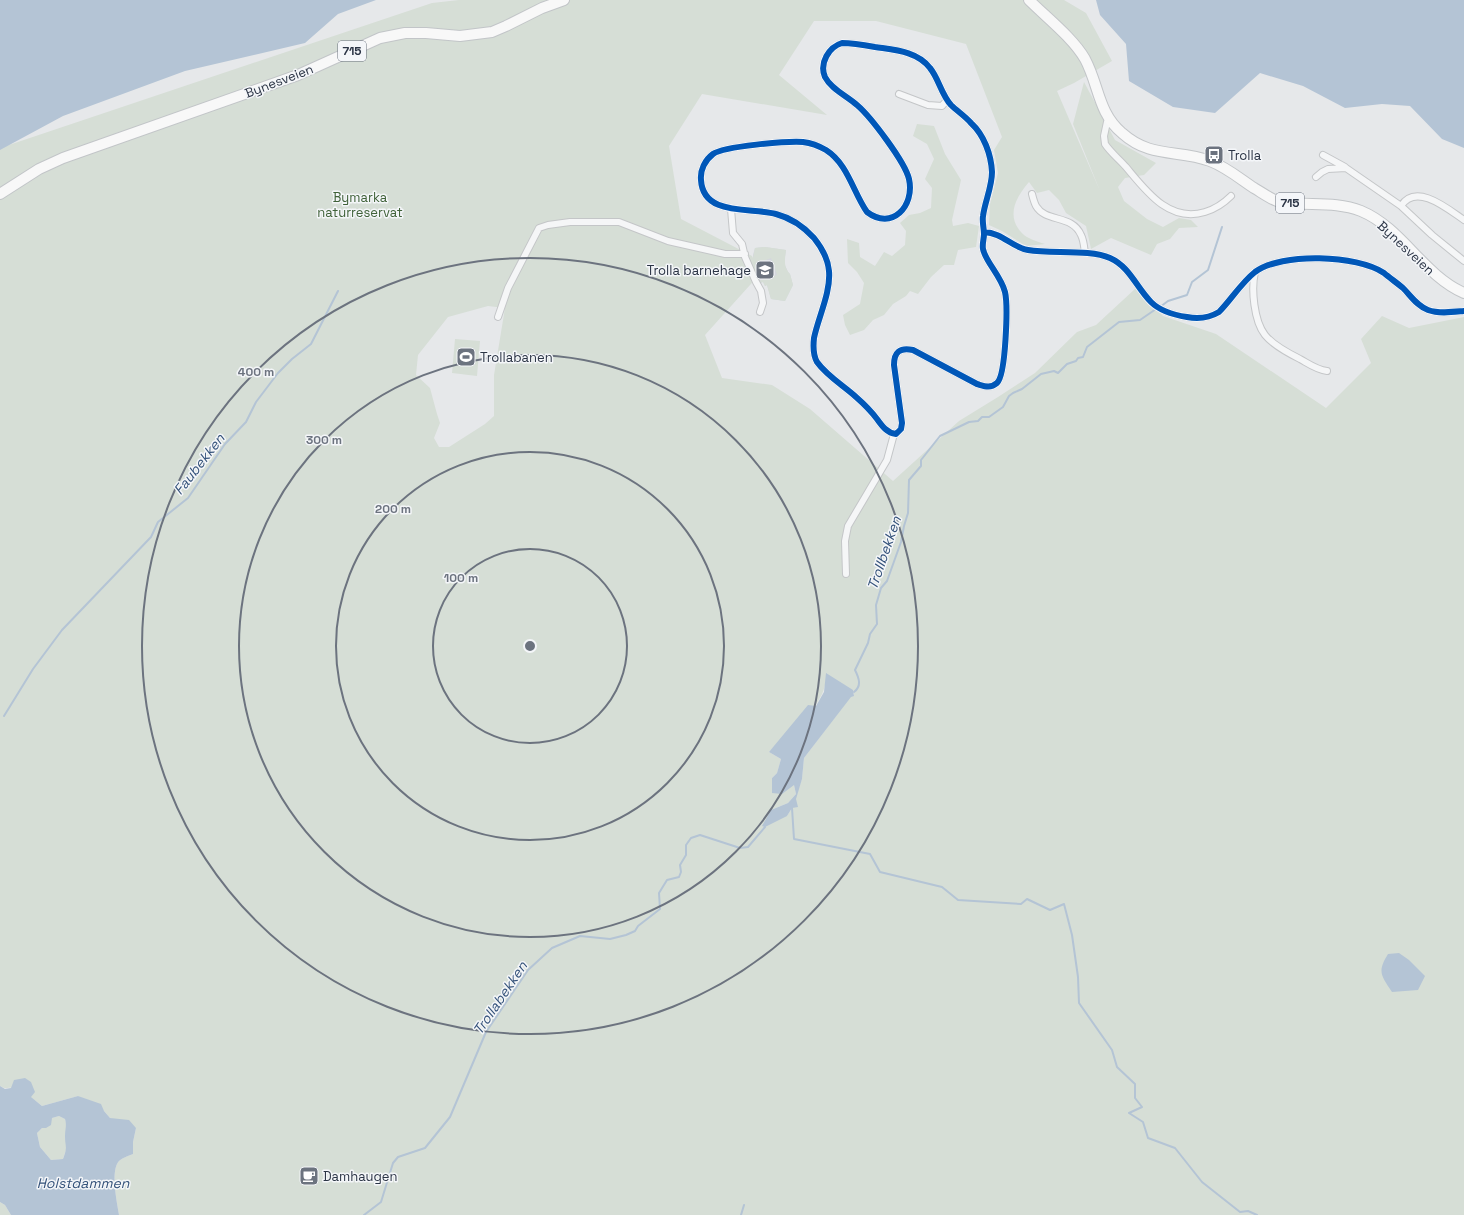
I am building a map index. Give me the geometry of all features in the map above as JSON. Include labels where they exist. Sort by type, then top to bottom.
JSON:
[{"type":"main road","name":"Bynesveien","points":[[0,194],[39,169],[63,158],[298,75],[380,38],[405,33],[460,36],[492,32],[542,8],[564,0]]},
{"type":"main road","name":"Bynesveien","points":[[1029,0],[1074,44],[1084,57],[1091,72],[1102,107],[1109,120],[1122,133],[1141,146],[1162,153],[1190,156],[1211,162],[1225,168],[1275,200],[1295,204],[1333,204],[1361,211],[1388,228],[1443,281],[1464,293]]},
{"type":"street","points":[[846,574],[845,541],[848,526],[888,460],[894,434],[899,431],[902,423],[894,364],[895,356],[900,350],[907,348],[977,384],[993,386],[1000,379],[1002,374],[1006,298],[1002,282],[983,250],[984,232],[982,217],[991,180],[990,158],[985,143],[978,130],[947,100],[930,68],[923,61],[915,56],[903,52],[858,44],[842,44],[830,50],[825,60],[823,67],[826,78],[834,88],[867,114],[907,172],[910,184],[909,195],[905,205],[899,213],[891,218],[882,219],[872,216],[862,206],[845,169],[834,156],[817,145],[803,142],[725,149],[714,154],[706,161],[701,176],[703,190],[712,202],[722,207],[731,209],[772,213],[790,219],[805,229],[823,251],[829,270],[828,285],[815,330],[813,351],[821,367],[867,407],[885,429],[894,434]]},
{"type":"street","points":[[899,94],[933,106],[942,106],[947,100]]},
{"type":"street","points":[[1109,120],[1107,122],[1104,136],[1105,144],[1141,185],[1160,203],[1181,214],[1194,214],[1218,207],[1231,196]]},
{"type":"street","points":[[1323,155],[1346,168],[1401,206],[1432,235],[1464,261]]},
{"type":"street","points":[[1316,177],[1328,169],[1346,168]]},
{"type":"street","points":[[1032,194],[1037,207],[1041,212],[1069,222],[1077,228],[1081,235],[1085,253]]},
{"type":"street","points":[[1401,206],[1411,197],[1423,196],[1446,208],[1464,220]]},
{"type":"street","points":[[731,209],[733,233],[742,244],[756,282],[761,291],[763,304],[760,312]]},
{"type":"street","points":[[498,317],[508,288],[540,228],[548,224],[570,222],[619,222],[668,241],[725,254],[745,254]]},
{"type":"street","points":[[984,232],[992,232],[1017,246],[1028,250],[1085,253],[1106,256],[1118,262],[1130,273],[1151,302],[1169,313],[1188,318],[1212,316],[1222,309],[1255,272],[1272,263],[1298,259],[1346,260],[1367,266],[1382,272],[1426,309],[1448,312],[1464,311]]},
{"type":"street","points":[[1255,272],[1253,290],[1255,306],[1263,333],[1276,345],[1307,364],[1327,371]]},
{"type":"shaded area","points":[[765,247],[786,250],[784,263],[790,274],[793,285],[785,301],[771,299],[767,285],[765,286],[763,282],[760,283],[759,281],[753,264],[753,255],[755,248]]},
{"type":"green space","name":"Bymarka naturreservat","points":[[459,0],[1064,0],[1086,13],[1112,61],[1057,91],[1100,191],[1073,124],[1084,82],[1115,140],[1156,163],[1144,175],[1125,178],[1118,187],[1124,201],[1147,219],[1163,227],[1179,218],[1191,220],[1198,227],[1179,228],[1170,239],[1157,244],[1151,255],[1111,238],[1091,249],[1086,226],[1066,213],[1059,200],[1049,190],[1037,193],[1029,182],[1016,201],[1014,208],[1015,222],[1024,235],[1045,244],[1026,246],[989,225],[990,204],[998,173],[994,150],[1002,137],[966,44],[876,21],[814,21],[779,75],[827,115],[702,94],[669,146],[681,219],[752,256],[753,258],[755,248],[765,247],[786,250],[785,266],[790,274],[793,285],[785,301],[771,299],[767,285],[765,286],[763,282],[760,283],[759,281],[777,275],[771,258],[755,264],[759,275],[705,335],[722,378],[772,385],[810,409],[893,481],[959,421],[1035,373],[1077,332],[1096,325],[1136,288],[1163,316],[1216,334],[1326,408],[1371,363],[1361,339],[1382,316],[1409,328],[1464,317],[1464,1215],[119,1215],[115,1187],[116,1166],[123,1158],[133,1154],[133,1142],[136,1128],[110,1118],[104,1111],[78,1096],[42,1106],[20,1091],[0,1086],[0,148],[432,3]],"holes":[[[488,306],[505,308],[494,375],[494,416],[485,424],[449,447],[439,447],[434,438],[440,423],[430,388],[416,375],[418,355],[448,317]],[[825,685],[853,690],[854,696],[851,696],[804,758],[802,779],[792,808],[787,816],[771,810],[788,803],[796,794],[794,785],[772,778],[777,773],[781,759],[769,752],[810,712],[817,703]]]},
{"type":"green space","points":[[917,124],[934,126],[945,154],[961,180],[952,220],[953,226],[968,223],[979,226],[976,247],[958,250],[954,265],[944,265],[931,277],[918,294],[910,291],[906,296],[893,304],[884,315],[873,320],[864,330],[850,335],[845,325],[843,315],[860,304],[864,283],[857,272],[848,263],[847,239],[859,243],[860,257],[875,266],[884,252],[892,256],[905,245],[906,231],[900,223],[909,215],[920,213],[931,208],[932,188],[925,179],[934,159],[927,144],[913,136]]},
{"type":"green space","name":"Trollabanen","points":[[455,339],[480,341],[477,376],[452,373]]},
{"type":"green space","points":[[59,1116],[65,1119],[67,1126],[65,1136],[67,1147],[63,1159],[51,1160],[40,1147],[37,1133],[52,1118]]},
{"type":"green space","points":[[0,1202],[5,1205],[11,1215],[0,1215]]},
{"type":"water","points":[[0,0],[376,0],[338,14],[305,43],[185,71],[63,116],[0,150]]},
{"type":"water","points":[[1096,0],[1464,0],[1464,148],[1442,139],[1410,106],[1382,104],[1345,108],[1303,86],[1260,73],[1215,113],[1173,107],[1129,81],[1126,44],[1100,15]]},
{"type":"water","points":[[826,673],[853,690],[854,696],[851,697],[804,758],[802,779],[796,799],[798,807],[792,808],[787,816],[765,827],[762,826],[771,810],[788,803],[796,794],[794,785],[782,794],[772,793],[772,778],[777,773],[781,759],[769,752],[808,705],[816,706],[824,692]]},
{"type":"water","points":[[1399,953],[1409,960],[1425,976],[1418,990],[1392,992],[1385,981],[1382,973],[1382,965],[1388,954]]},
{"type":"water","name":"Holstdammen","points":[[25,1078],[31,1082],[35,1092],[31,1097],[42,1106],[78,1096],[101,1104],[104,1111],[110,1118],[129,1120],[136,1128],[133,1142],[133,1154],[123,1158],[116,1166],[115,1187],[119,1215],[11,1215],[5,1205],[0,1202],[0,1086],[5,1089],[11,1088],[14,1080]],"holes":[[[59,1116],[65,1119],[65,1155],[63,1159],[51,1160],[40,1147],[37,1133],[42,1128],[46,1128],[51,1125],[52,1118]]]},
{"type":"waterway","name":"Trollbekken","points":[[1160,307],[1168,301],[1187,295],[1192,282],[1208,270],[1222,227]]},
{"type":"waterway","name":"Faubekken","points":[[4,716],[33,669],[62,630],[151,537],[158,522],[188,498],[225,444],[246,422],[256,402],[278,373],[292,359],[311,344],[338,291]]},
{"type":"waterway","name":"Trollbekken","points":[[854,692],[857,690],[859,685],[859,679],[855,670],[868,643],[870,634],[877,624],[876,605],[881,588],[887,581],[901,542],[908,513],[909,480],[921,466],[921,460],[940,436],[969,422],[978,421],[982,417],[989,417],[1003,407],[1009,396],[1022,389],[1041,374],[1054,371],[1058,373],[1067,364],[1083,357],[1087,347],[1119,322],[1140,320],[1156,309]]},
{"type":"waterway","points":[[792,808],[794,839],[870,854],[880,872],[942,887],[958,900],[1021,904],[1027,899],[1050,910],[1064,904],[1072,935],[1078,977],[1079,1003],[1112,1050],[1117,1067],[1135,1084],[1135,1098],[1142,1107],[1129,1113],[1143,1122],[1148,1138],[1175,1148],[1202,1182],[1240,1212],[1248,1211],[1257,1215]]},
{"type":"waterway","name":"Trollabekken","points":[[364,1215],[381,1202],[393,1163],[398,1157],[425,1148],[450,1117],[486,1032],[528,970],[552,948],[580,936],[610,939],[635,931],[638,926],[660,909],[659,893],[667,880],[679,877],[681,872],[680,865],[686,855],[686,845],[691,838],[700,835],[740,848],[748,847],[765,827]]},
{"type":"waterway","points":[[741,1215],[744,1205]]},
{"type":"cycle path","points":[[842,43],[897,50],[905,52],[925,62],[936,77],[948,101],[969,120],[980,133],[986,145],[992,172],[983,218],[983,247],[984,254],[1003,286],[1006,299],[1006,339],[1000,377],[994,385],[982,386],[913,350],[901,350],[894,360],[902,423],[901,429],[896,434],[885,429],[865,405],[836,381],[817,362],[813,345],[814,338],[826,296],[829,279],[827,262],[824,253],[817,242],[802,227],[792,220],[782,216],[719,205],[710,200],[704,192],[701,180],[701,173],[705,162],[710,156],[719,151],[784,142],[806,142],[826,150],[834,156],[845,170],[867,212],[876,217],[885,219],[900,213],[905,206],[910,189],[906,171],[879,129],[863,111],[831,85],[823,72],[826,56],[833,48],[842,43]]},
{"type":"cycle path","points":[[984,232],[1002,237],[1017,246],[1028,250],[1092,254],[1110,258],[1128,272],[1151,302],[1168,312],[1187,317],[1203,318],[1219,312],[1250,276],[1267,266],[1283,261],[1320,258],[1356,262],[1372,267],[1384,273],[1403,288],[1417,303],[1428,310],[1441,312],[1464,311]]},
{"type":"place","name":"Trolla","points":[[1214,155]]},
{"type":"place","name":"Trolla barnehage","points":[[765,270]]},
{"type":"place","name":"Trollabanen","points":[[466,357]]},
{"type":"place","name":"Damhaugen","points":[[309,1176]]}]
